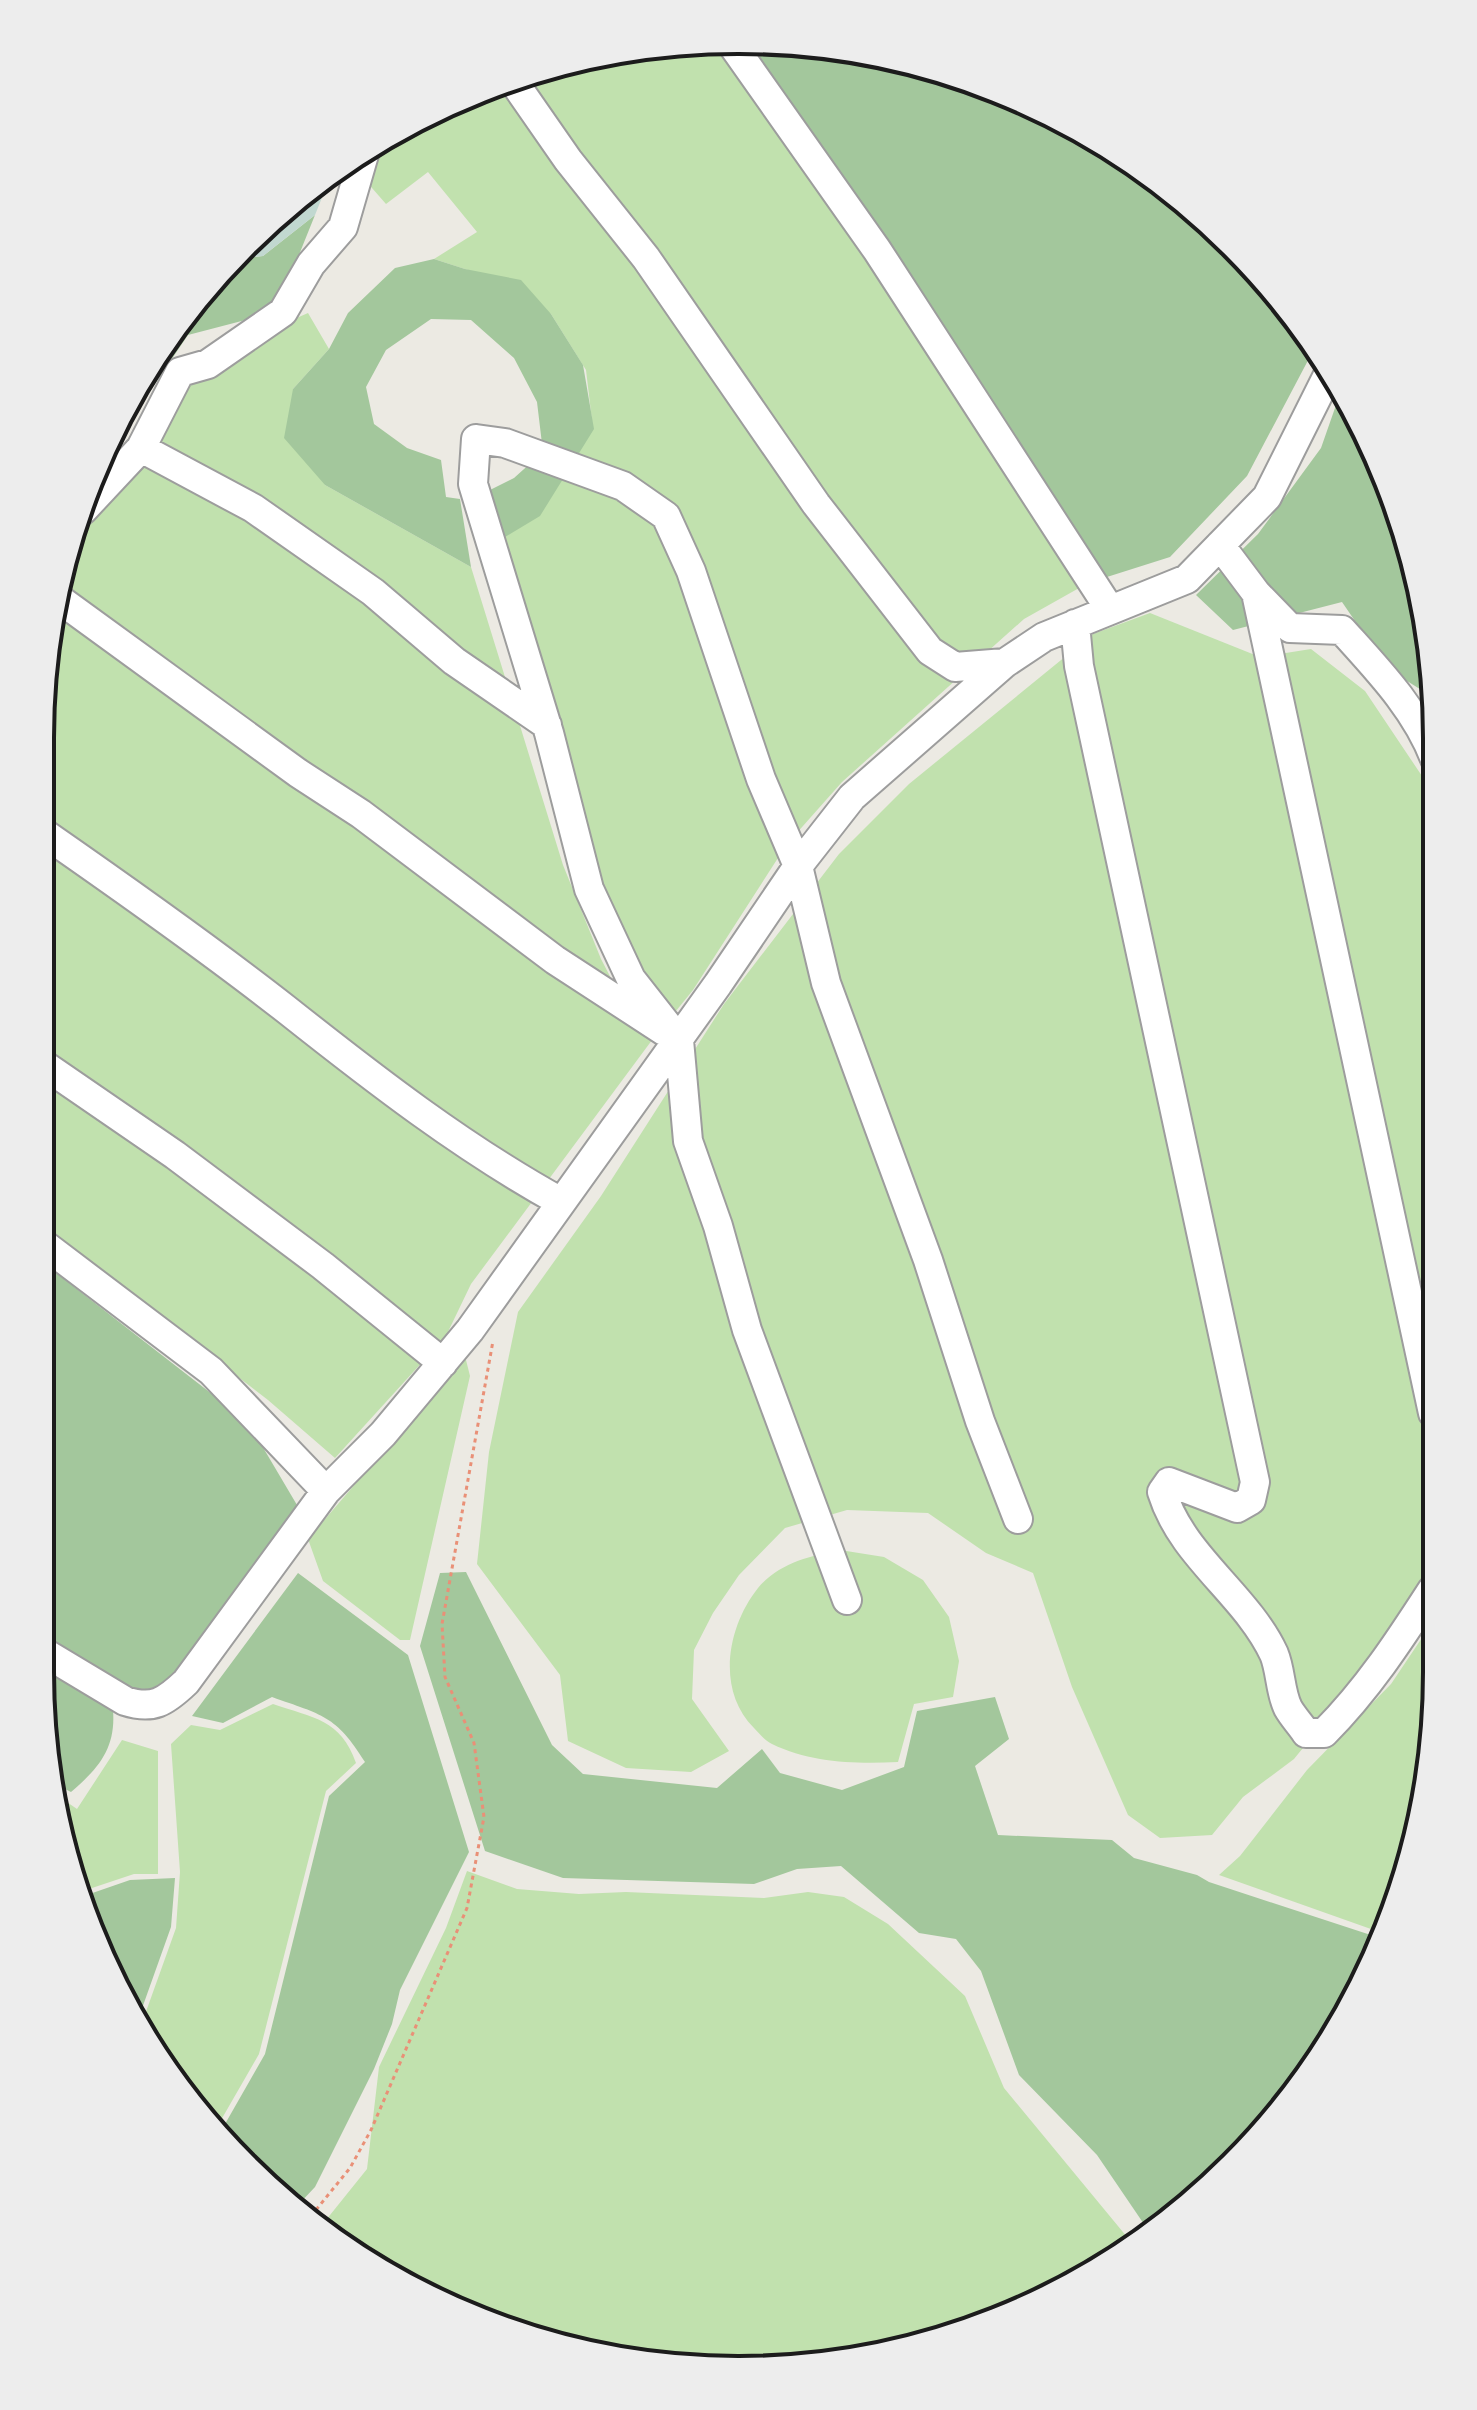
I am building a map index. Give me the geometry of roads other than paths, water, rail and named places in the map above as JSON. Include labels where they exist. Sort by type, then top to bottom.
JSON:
[{"type":"street","points":[[739,54],[877,250],[1109,608]]},
{"type":"street","points":[[519,90],[568,160],[646,258],[816,504],[930,651],[955,667],[1005,663]]},
{"type":"street","points":[[100,491],[141,448],[180,372],[208,364],[283,312],[311,264],[343,227],[360,168]]},
{"type":"street","points":[[54,1658],[125,1701],[153,1706],[167,1700],[186,1682],[326,1491],[383,1434],[443,1363],[679,1040],[798,866],[852,797],[1005,663],[1044,637],[1109,608],[1187,579],[1267,497],[1324,384]]},
{"type":"street","points":[[847,1600],[757,1358],[718,1226],[688,1141],[679,1040],[631,979],[589,889],[547,725],[473,484],[476,439],[505,443],[623,486],[666,516],[691,571],[761,779],[798,866],[826,983],[1018,1519]]},
{"type":"street","points":[[141,448],[253,508],[373,592],[454,661],[547,725]]},
{"type":"street","points":[[1220,545],[1256,593],[1290,628],[1342,630],[1383,675],[1423,728]]},
{"type":"street","points":[[1256,593],[1423,1367]]},
{"type":"street","points":[[67,605],[298,773],[373,822],[555,960],[679,1040]]},
{"type":"street","points":[[1075,624],[1079,666],[1255,1482],[1251,1500],[1237,1508],[1169,1482],[1162,1492],[1168,1512],[1188,1545],[1248,1615],[1274,1654],[1288,1708],[1306,1733],[1324,1733],[1345,1712],[1389,1657],[1423,1604]]},
{"type":"street","points":[[54,840],[177,926],[367,1076],[526,1183],[561,1202]]},
{"type":"street","points":[[54,1072],[175,1155],[323,1266],[443,1363]]},
{"type":"street","points":[[54,1252],[211,1371],[326,1491]]}]
